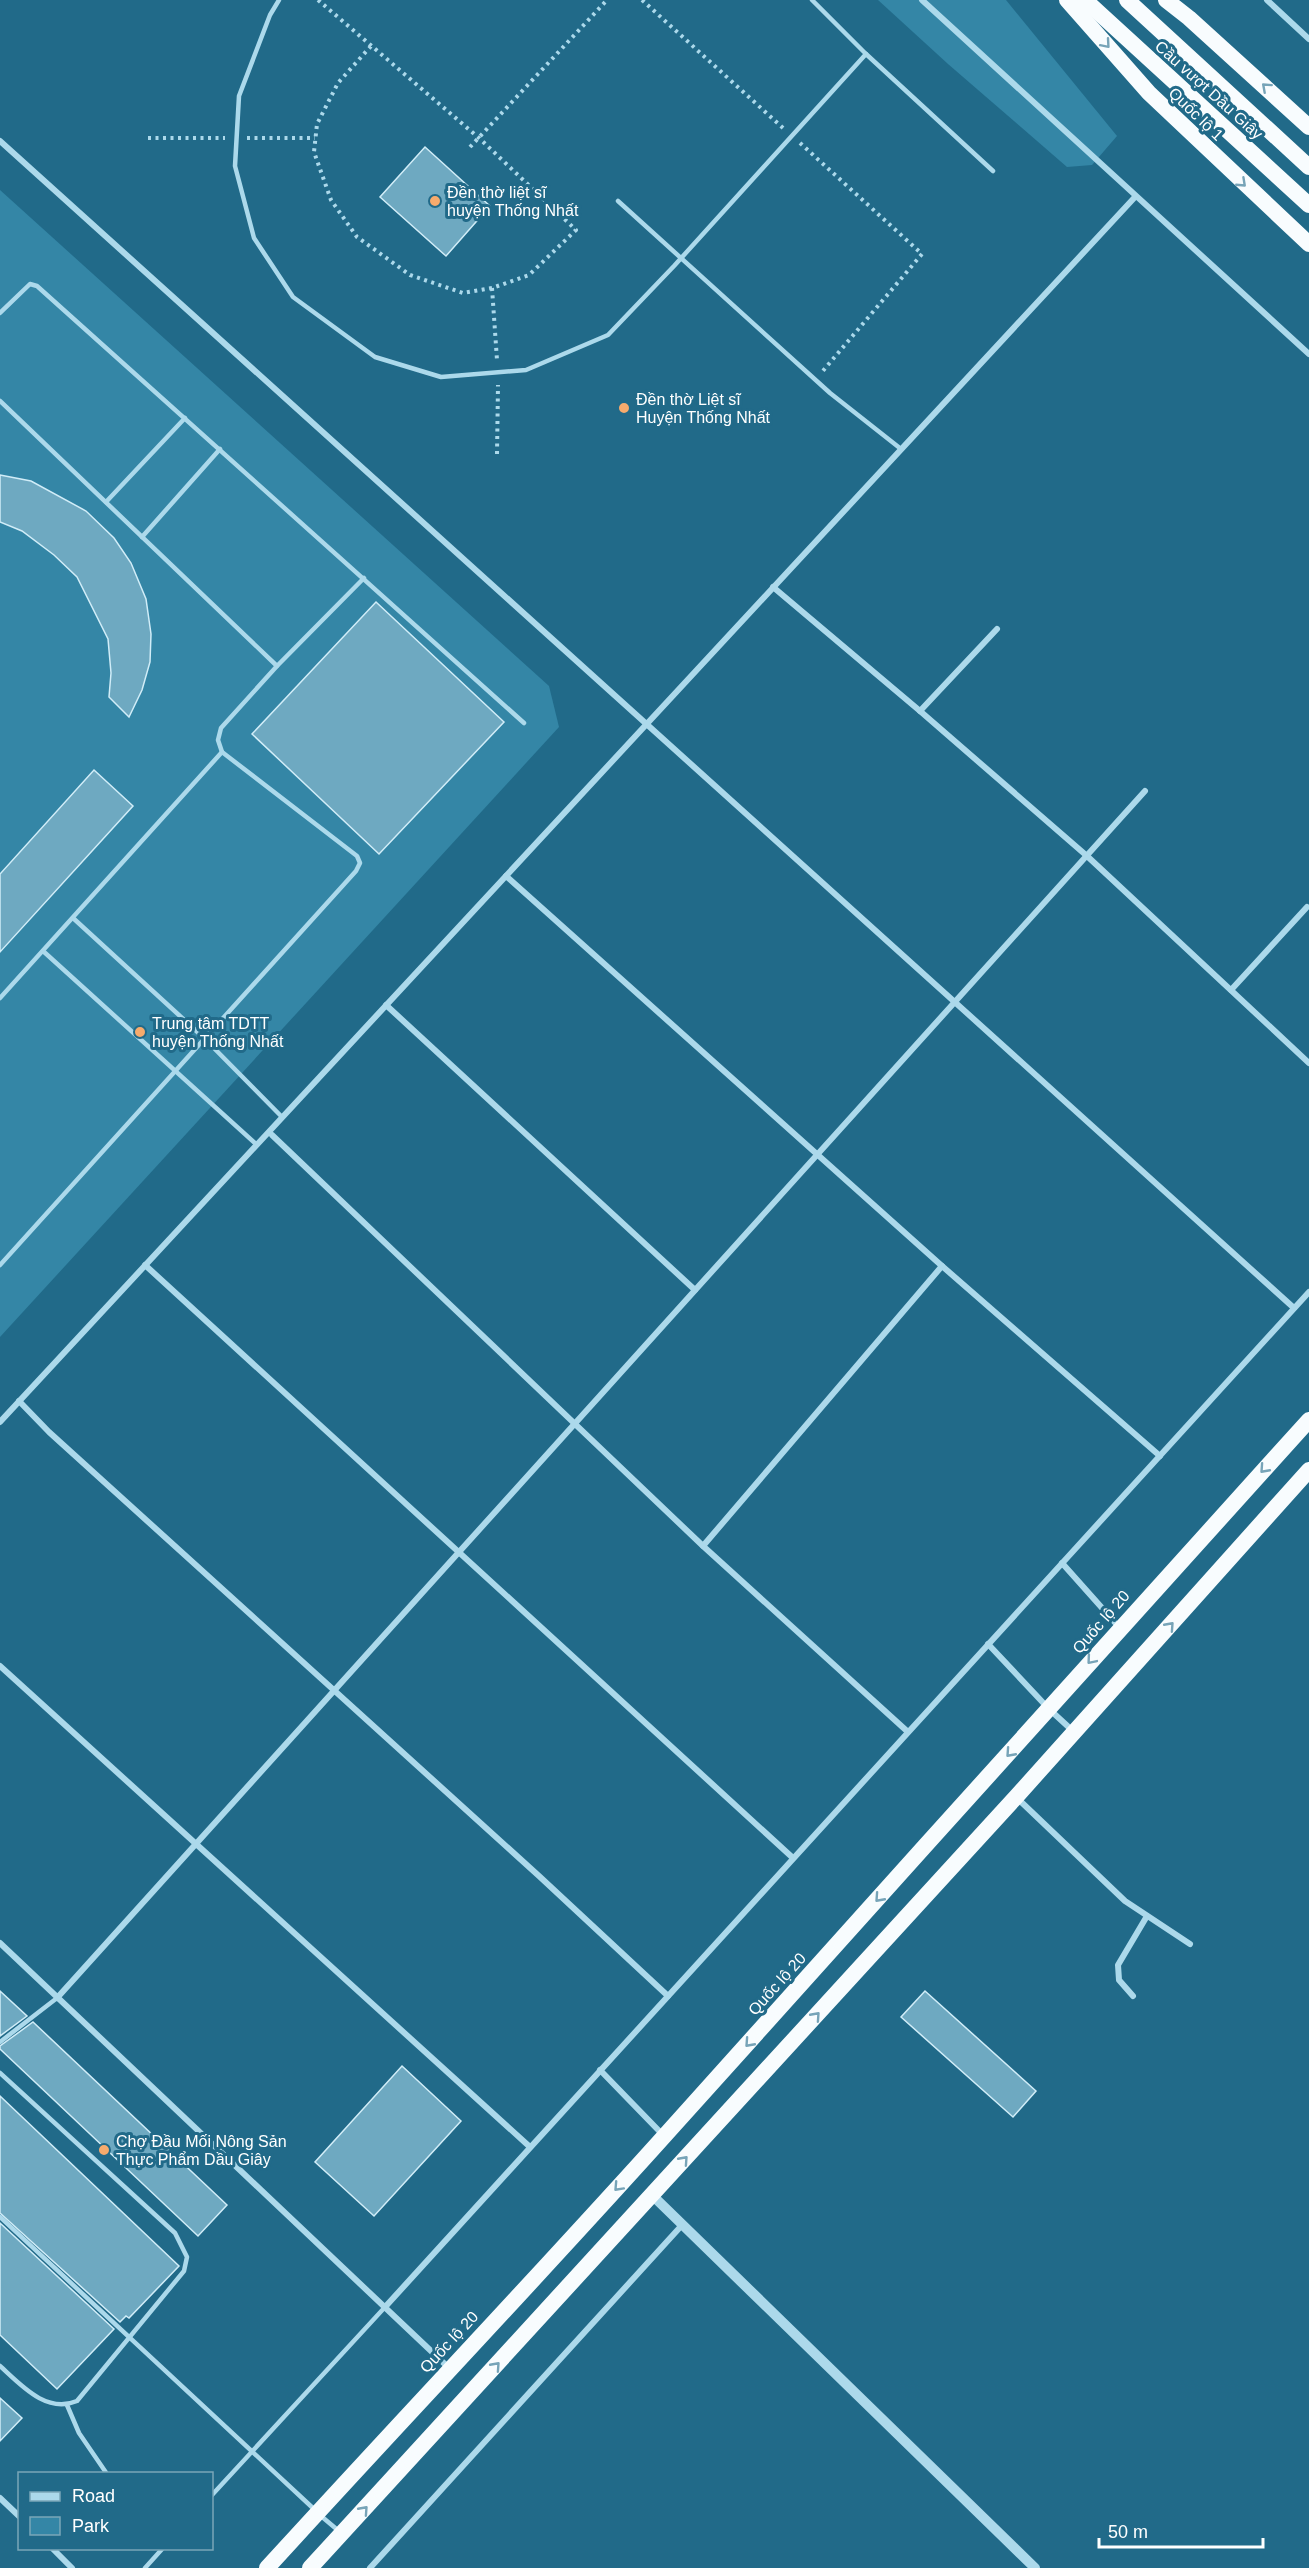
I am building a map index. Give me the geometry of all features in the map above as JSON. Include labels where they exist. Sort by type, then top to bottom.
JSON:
[{"type":"highway","name":"Quốc lộ 1","points":[[1067,0],[1149,93],[1309,244]]},
{"type":"highway","name":"Cầu vượt Dầu Giây","points":[[1085,0],[1309,205]]},
{"type":"highway","name":"Cầu vượt Dầu Giây","points":[[1127,0],[1309,167]]},
{"type":"highway","points":[[1166,0],[1189,18],[1309,127]]},
{"type":"highway","name":"Quốc lộ 20","points":[[267,2568],[664,2137],[1049,1710],[1119,1627],[1309,1420]]},
{"type":"highway","points":[[310,2568],[1075,1733],[1309,1470]]},
{"type":"street","points":[[922,0],[1309,354]]},
{"type":"street","points":[[1266,0],[1309,39]]},
{"type":"street","points":[[0,141],[1294,1308]]},
{"type":"street","points":[[0,1422],[1135,196]]},
{"type":"street","points":[[772,587],[920,711],[1087,856],[1309,1063]]},
{"type":"street","points":[[920,711],[998,629]]},
{"type":"street","points":[[57,1998],[1145,791]]},
{"type":"street","points":[[506,876],[942,1266],[1160,1456]]},
{"type":"street","points":[[1231,990],[1307,907]]},
{"type":"street","points":[[386,1005],[695,1290]]},
{"type":"street","points":[[256,1144],[272,1135],[282,1117]]},
{"type":"street","points":[[272,1135],[703,1546],[908,1732]]},
{"type":"street","points":[[145,1265],[793,1858]]},
{"type":"street","points":[[703,1546],[942,1266]]},
{"type":"street","points":[[386,2306],[1309,1292]]},
{"type":"street","points":[[19,1401],[49,1432],[668,1996]]},
{"type":"street","points":[[1062,1563],[1119,1627]]},
{"type":"street","points":[[988,1644],[1049,1710],[1075,1733]]},
{"type":"street","points":[[0,1666],[530,2147]]},
{"type":"street","points":[[1016,1797],[1125,1901],[1190,1944]]},
{"type":"street","points":[[1133,1996],[1119,1980],[1118,1965],[1147,1916]]},
{"type":"street","points":[[0,1942],[449,2368]]},
{"type":"street","points":[[600,2070],[664,2137]]},
{"type":"street","points":[[652,2194],[1035,2568]]},
{"type":"street","points":[[370,2568],[683,2224]]},
{"type":"street","points":[[0,2498],[18,2515]]},
{"type":"street","points":[[54,2550],[72,2568]]},
{"type":"lane","points":[[279,0],[270,15],[239,96],[236,166],[254,238],[293,297],[375,357],[441,377],[526,370],[608,335],[682,258],[866,54]]},
{"type":"lane","points":[[812,0],[866,54],[993,171]]},
{"type":"lane","points":[[618,201],[816,380],[901,449]]},
{"type":"lane","points":[[0,313],[24,288],[30,284],[37,286],[524,723]]},
{"type":"lane","points":[[0,401],[277,666]]},
{"type":"lane","points":[[106,502],[185,418]]},
{"type":"lane","points":[[142,537],[220,449]]},
{"type":"lane","points":[[0,1265],[356,871],[360,863],[357,856],[222,752],[218,740],[221,728],[277,666],[364,578]]},
{"type":"lane","points":[[0,998],[222,752]]},
{"type":"lane","points":[[73,918],[204,1038],[282,1117]]},
{"type":"lane","points":[[43,951],[256,1144]]},
{"type":"lane","points":[[0,2042],[57,1998]]},
{"type":"lane","points":[[0,2073],[175,2233],[187,2257],[184,2271],[77,2401],[67,2405],[45,2402],[24,2388],[0,2366]]},
{"type":"lane","points":[[0,2217],[342,2534]]},
{"type":"lane","points":[[213,2494],[386,2306]]},
{"type":"lane","points":[[67,2405],[79,2433],[106,2472]]},
{"type":"lane","points":[[146,2568],[161,2550]]},
{"type":"path","points":[[318,0],[478,138],[576,230],[529,275],[492,288],[463,294],[410,275],[357,237],[331,200],[314,152],[317,124],[338,83],[371,46]]},
{"type":"path","points":[[470,147],[607,0]]},
{"type":"path","points":[[642,0],[922,254],[816,380]]},
{"type":"green space","points":[[878,0],[1006,0],[1117,136],[1092,165],[1067,167]]},
{"type":"green space","name":"Trung tâm TDTT huyện Thống Nhất","points":[[0,190],[549,686],[559,727],[0,1337]]},
{"type":"building","name":"Đền thờ liệt sĩ huyện Thống Nhất","points":[[425,147],[490,206],[446,256],[380,197]]},
{"type":"building","points":[[0,475],[31,481],[86,511],[114,538],[131,563],[146,599],[151,634],[150,662],[142,690],[129,717],[109,697],[111,673],[108,639],[77,577],[54,555],[22,531],[0,522]]},
{"type":"building","points":[[376,602],[504,722],[379,854],[252,734]]},
{"type":"building","points":[[94,770],[133,806],[0,952],[0,874]]},
{"type":"building","points":[[0,1991],[27,2016],[0,2036]]},
{"type":"building","points":[[925,1991],[1036,2091],[1013,2117],[901,2017]]},
{"type":"building","points":[[33,2022],[227,2205],[198,2236],[0,2049],[0,2046]]},
{"type":"building","points":[[402,2066],[461,2121],[374,2216],[315,2162]]},
{"type":"building","points":[[0,2096],[179,2266],[129,2318],[126,2316],[120,2322],[0,2213]]},
{"type":"building","points":[[0,2223],[114,2329],[57,2389],[0,2335]]},
{"type":"building","points":[[0,2398],[22,2418],[0,2441]]},
{"type":"place","name":"Đền thờ liệt sĩ huyện Thống Nhất","points":[[435,201]]},
{"type":"place","name":"Đền thờ Liệt sĩ Huyện Thống Nhất","points":[[624,408]]},
{"type":"place","name":"Trung tâm TDTT huyện Thống Nhất","points":[[140,1032]]},
{"type":"place","name":"Chợ Đầu Mối Nông Sản Thực Phẩm Dầu Giây","points":[[104,2150]]}]
